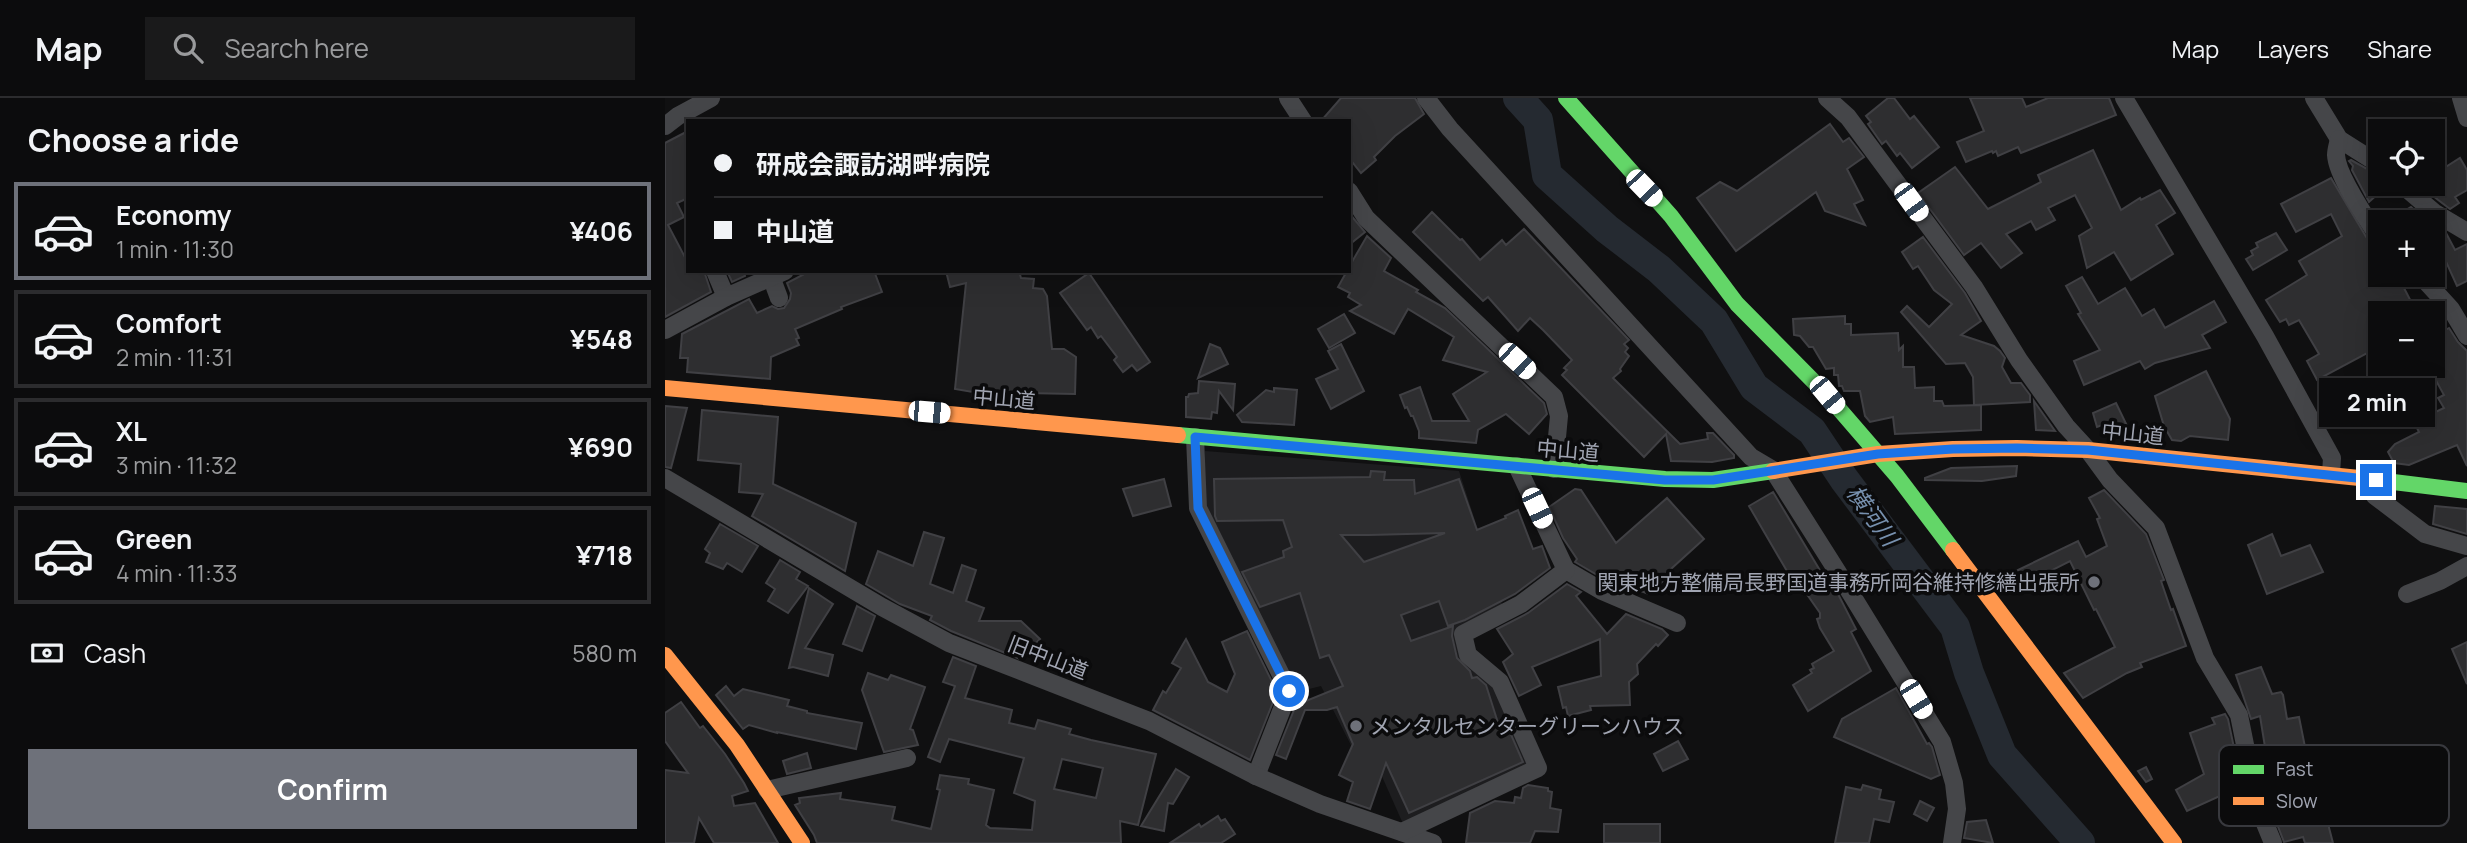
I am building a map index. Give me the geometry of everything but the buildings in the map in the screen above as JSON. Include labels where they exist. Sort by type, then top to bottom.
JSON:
[{"type":"main road","points":[[1566,98],[1671,216],[1737,304],[1767,332],[1904,485],[2174,843]]},
{"type":"main road","name":"中山道","points":[[665,388],[1665,480],[1713,480],[1874,454],[1953,449],[2088,450],[2332,474],[2467,491]]},
{"type":"main road","points":[[667,663],[737,745],[801,843]]},
{"type":"street","points":[[665,126],[711,98]]},
{"type":"street","points":[[1288,98],[1302,119]]},
{"type":"street","points":[[1426,98],[1450,129],[1638,336],[1751,457],[1773,470],[1942,742],[1951,767],[1957,809],[1952,843]]},
{"type":"street","points":[[1826,98],[1848,117],[1974,287],[2027,371],[2066,426],[2110,480],[2156,528],[2205,658],[2239,715],[2245,745]]},
{"type":"street","points":[[2124,98],[2272,348],[2332,458],[2332,474]]},
{"type":"street","points":[[2314,98],[2339,139],[2368,157]]},
{"type":"street","points":[[2461,98],[2467,118]]},
{"type":"street","points":[[2339,139],[2336,155],[2339,168],[2368,220]]},
{"type":"street","points":[[1351,194],[1366,218],[1554,397],[1559,416],[1554,469]]},
{"type":"street","points":[[2414,196],[2435,213],[2467,232]]},
{"type":"street","points":[[716,273],[726,297]]},
{"type":"street","points":[[665,330],[775,273],[779,298]]},
{"type":"street","points":[[2431,287],[2451,309],[2467,336]]},
{"type":"street","points":[[1195,437],[1198,508],[1289,691],[1256,776]]},
{"type":"street","points":[[1517,466],[1566,570],[1602,591],[1677,623]]},
{"type":"street","name":"旧中山道","points":[[665,478],[882,607],[949,643],[1149,721],[1256,776],[1319,804],[1393,834],[1433,843]]},
{"type":"street","points":[[2376,480],[2375,496],[2409,523],[2425,534],[2467,546]]},
{"type":"street","points":[[2407,594],[2467,566]]},
{"type":"street","points":[[1393,834],[1538,768],[1500,682],[1468,655],[1463,634],[1521,604],[1566,570]]},
{"type":"street","points":[[767,790],[907,758]]},
{"type":"street","points":[[2266,826],[2273,843]]},
{"type":"shaded area","points":[[1205,451],[1459,471],[1503,607],[1459,631],[1490,677],[1534,764],[1404,826],[1376,763],[1360,763],[1321,686],[1297,692],[1250,602],[1209,514],[1205,497]]},
{"type":"waterway","name":"横河川","points":[[1518,98],[1538,120],[1547,175],[1607,229],[1659,269],[1714,321],[1754,387],[1812,431],[1844,479],[1955,627],[1969,673],[2002,755],[2080,843]]},
{"type":"traffic: fast","points":[[1566,98],[1671,216],[1737,304],[1827,395],[1897,476],[1953,550]]},
{"type":"traffic: fast","points":[[1178,435],[1665,479],[1713,480],[1773,471]]},
{"type":"traffic: fast","points":[[2369,479],[2467,491]]},
{"type":"traffic: slow","points":[[665,388],[1178,435]]},
{"type":"traffic: slow","points":[[1773,471],[1878,454],[2017,448],[2088,450],[2369,479]]},
{"type":"traffic: slow","points":[[1953,550],[2174,843]]},
{"type":"traffic: slow","points":[[665,655],[737,745],[802,843]]},
{"type":"place","name":"関東地方整備局長野国道事務所岡谷維持修繕出張所","points":[[2094,582]]},
{"type":"place","name":"メンタルセンターグリーンハウス","points":[[1356,726]]},
{"type":"route","points":[[1289,691],[1198,508],[1195,437],[1665,480],[1713,480],[1878,454],[2017,448],[2088,450],[2376,480]]}]
